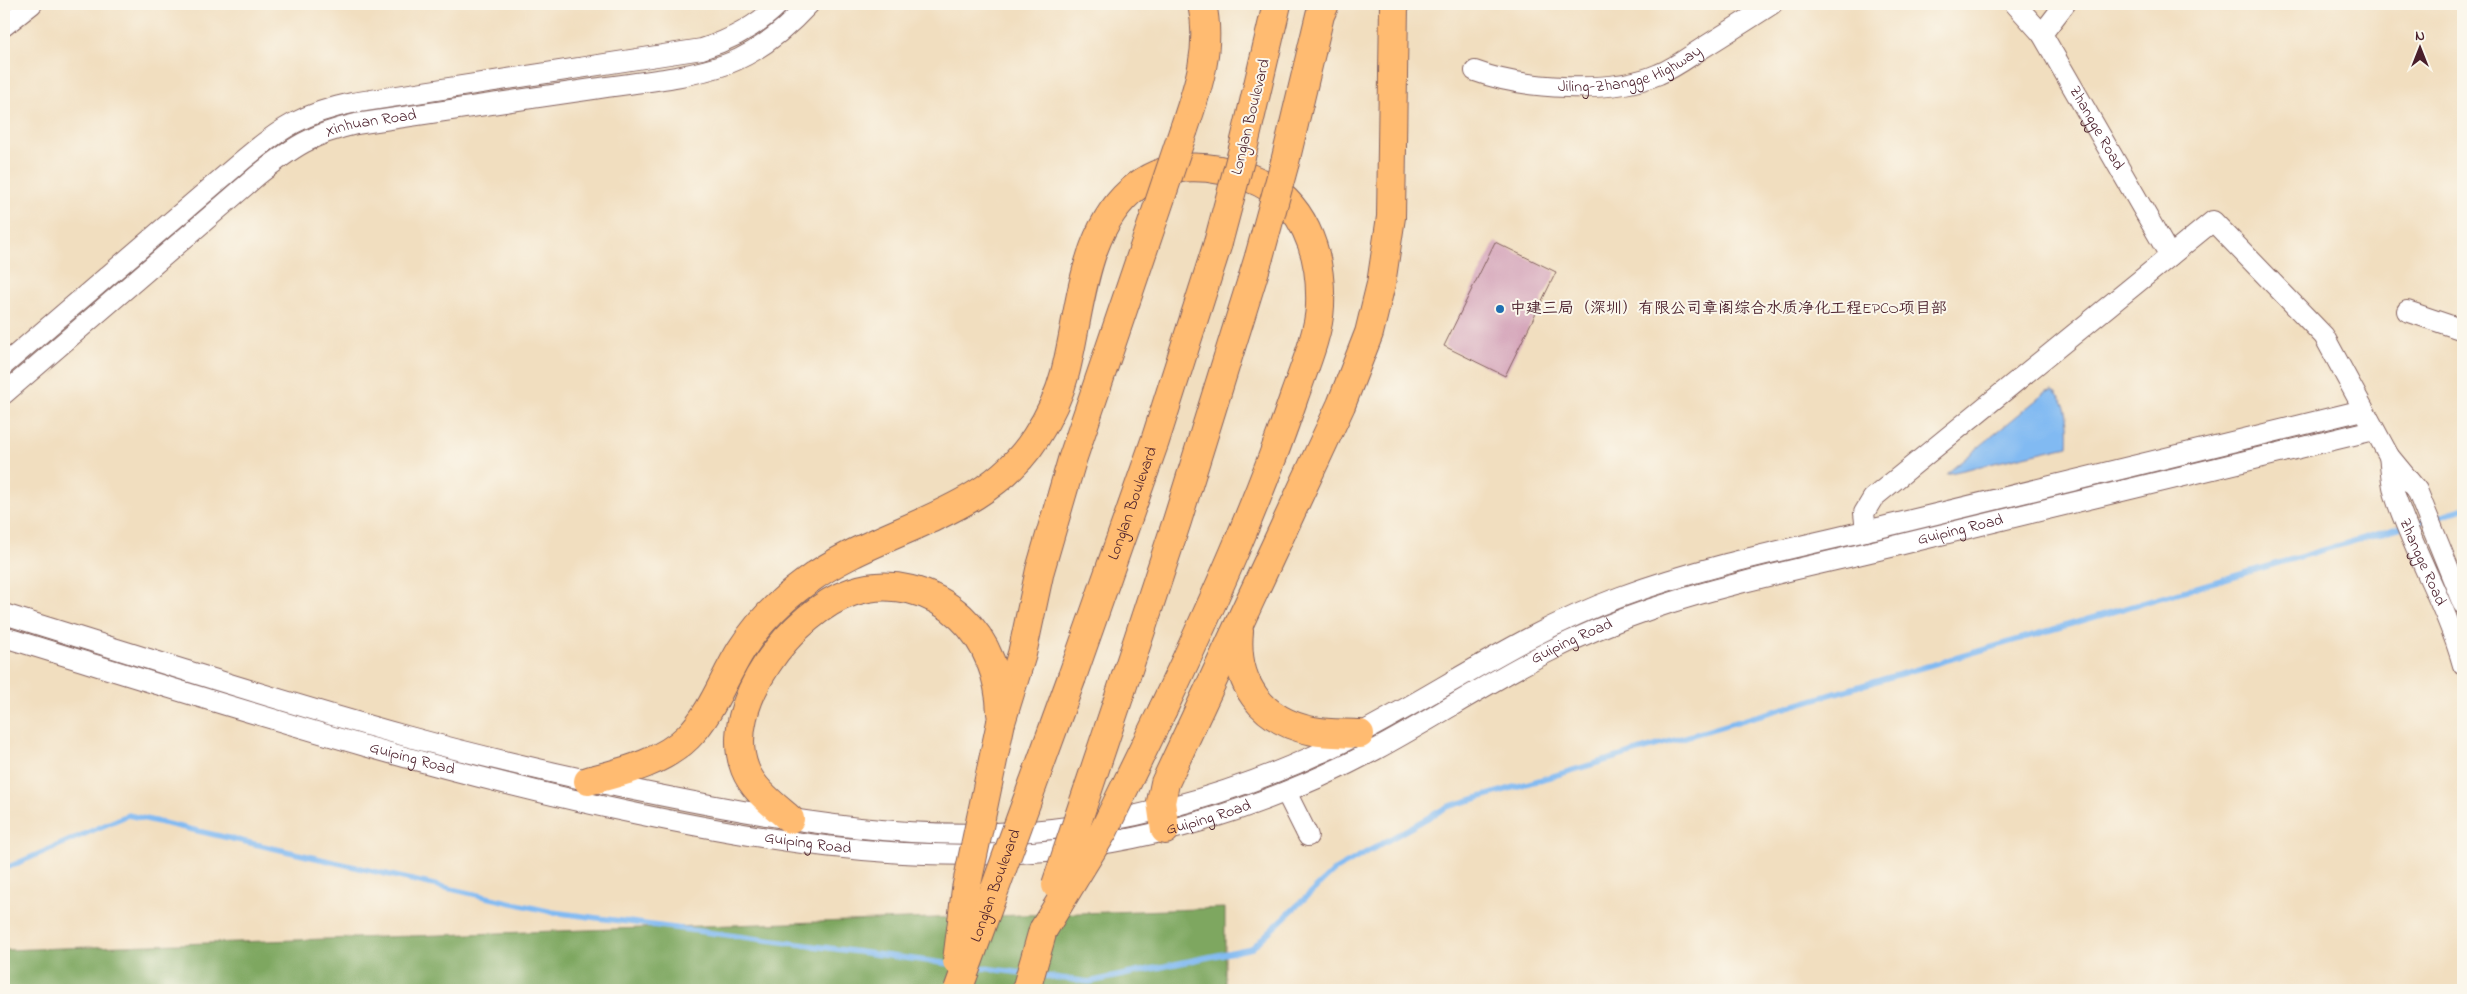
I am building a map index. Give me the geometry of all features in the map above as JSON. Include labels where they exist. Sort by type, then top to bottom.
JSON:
[{"type":"highway","points":[[956,990],[966,890],[1001,722],[1022,654],[1046,544],[1077,442],[1184,130],[1204,62],[1206,28],[1202,4]]},
{"type":"highway","points":[[1164,819],[1166,783],[1355,372],[1370,333],[1384,262],[1392,189],[1394,4]]},
{"type":"highway","name":"Longlan Boulevard","points":[[956,990],[1072,677],[1155,441],[1218,243],[1243,149],[1277,6]]},
{"type":"highway","points":[[1026,990],[1042,930],[1180,511],[1259,257],[1286,162],[1322,9]]},
{"type":"highway","points":[[588,781],[654,759],[688,737],[708,710],[741,651],[760,623],[783,600],[810,579],[861,549],[959,505],[1002,477],[1018,460],[1034,442],[1058,398],[1093,254],[1110,217],[1119,203],[1148,179],[1173,168],[1187,167],[1218,170],[1253,179],[1280,194],[1293,208],[1310,235],[1316,254],[1320,311],[1301,376],[1262,484],[1214,599],[1104,830],[1042,930]]},
{"type":"highway","points":[[790,819],[763,795],[745,770],[741,745],[744,713],[760,676],[784,642],[800,624],[851,592],[880,586],[912,590],[943,603],[957,614],[978,637],[990,657],[1000,696],[1001,722]]},
{"type":"highway","points":[[1240,622],[1238,655],[1242,671],[1254,696],[1265,709],[1279,720],[1304,729],[1322,733],[1360,734]]},
{"type":"street","points":[[4,26],[32,4]]},
{"type":"street","name":"Xinhuan Road","points":[[4,365],[244,159],[292,122],[332,107],[360,102],[702,49],[755,24],[779,4]]},
{"type":"street","name":"Xinhuan Road","points":[[4,394],[258,175],[302,142],[324,133],[356,124],[656,80],[708,70],[728,64],[768,42],[809,4]]},
{"type":"street","name":"Jiling-Zhangge Highway","points":[[1475,71],[1515,82],[1551,86],[1592,87],[1628,84],[1672,68],[1772,4]]},
{"type":"street","name":"Zhangge Road","points":[[2015,4],[2042,34],[2170,256],[2213,221],[2324,336],[2389,456],[2417,490],[2463,604]]},
{"type":"street","points":[[2042,34],[2065,4]]},
{"type":"street","points":[[1866,531],[1864,513],[1873,498],[2170,256]]},
{"type":"street","points":[[2407,311],[2463,330]]},
{"type":"street","name":"Guiping Road","points":[[4,637],[400,757],[533,791],[764,837],[863,850],[921,854],[988,854],[1054,850],[1164,819],[1307,759],[1360,734],[1518,643],[1612,600],[1648,587],[1719,567],[2363,410]]},
{"type":"street","name":"Guiping Road","points":[[4,614],[406,736],[588,781],[717,807],[790,819],[894,830],[987,833],[1052,829],[1220,815],[1286,792],[1370,753],[1550,650],[1655,608],[1778,575],[2374,430]]},
{"type":"street","name":"Zhangge Road","points":[[2389,456],[2395,496],[2421,562],[2454,633],[2463,665]]},
{"type":"street","points":[[1286,792],[1308,836]]},
{"type":"green space","points":[[1225,908],[1225,990],[4,990],[4,950]]},
{"type":"water","points":[[2052,391],[2058,395],[2065,407],[2068,423],[2068,446],[1946,474],[2046,392]]},
{"type":"building","name":"中建三局（深圳）有限公司章阁综合水质净化工程EPCO项目部","points":[[1495,242],[1556,272],[1505,376],[1444,346]]},
{"type":"waterway","points":[[1037,975],[1089,982],[1252,948],[1335,870],[1447,807],[2463,509]]},
{"type":"waterway","points":[[4,869],[128,815],[552,912],[951,964]]},
{"type":"waterway","points":[[975,967],[1023,973]]},
{"type":"place","name":"中建三局（深圳）有限公司章阁综合水质净化工程EPCO项目部","points":[[1500,309]]}]
